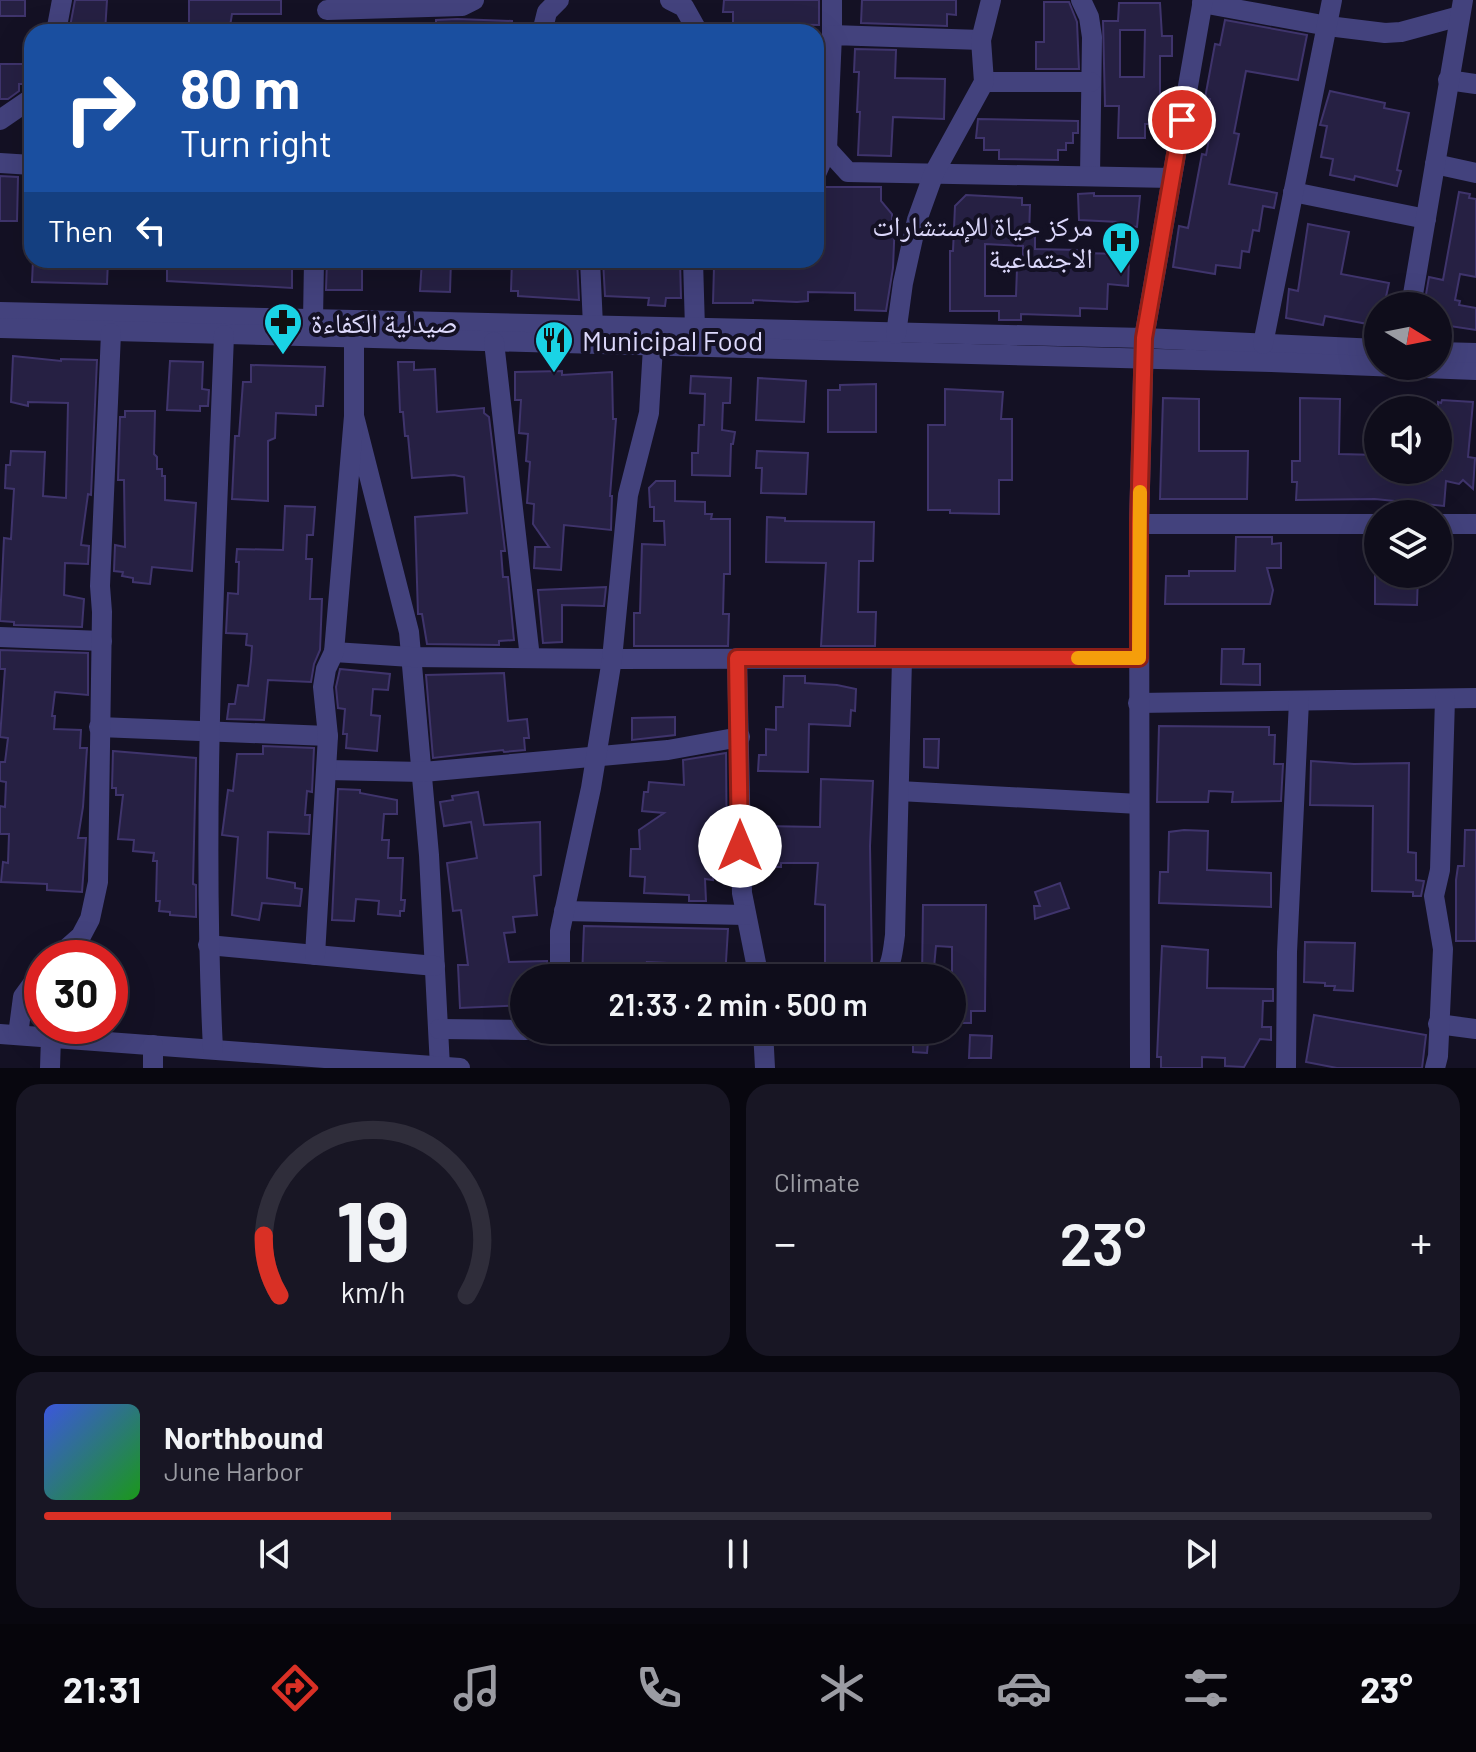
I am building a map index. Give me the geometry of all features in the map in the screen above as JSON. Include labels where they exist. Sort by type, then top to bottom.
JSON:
[{"type":"street","points":[[59,24],[61,0]]},
{"type":"street","points":[[327,5],[462,6],[474,0]]},
{"type":"street","points":[[544,24],[547,12],[559,0]]},
{"type":"street","points":[[670,0],[684,7],[694,24]]},
{"type":"street","points":[[824,156],[827,149],[832,0]]},
{"type":"street","points":[[896,334],[908,252],[934,173],[984,82],[981,40],[991,0]]},
{"type":"street","points":[[1081,0],[1091,27],[1090,176]]},
{"type":"street","points":[[1263,344],[1332,0]]},
{"type":"street","points":[[1140,1068],[1138,703],[1144,338],[1202,2],[1328,26],[1385,33],[1401,32],[1462,8]]},
{"type":"street","points":[[1413,292],[1462,8]]},
{"type":"street","points":[[832,35],[981,40]]},
{"type":"street","points":[[1448,80],[1476,84]]},
{"type":"street","points":[[984,82],[1091,82]]},
{"type":"street","points":[[0,120],[24,104]]},
{"type":"street","points":[[827,149],[848,172],[1172,178]]},
{"type":"street","points":[[0,163],[24,164]]},
{"type":"street","points":[[1435,164],[1476,173]]},
{"type":"street","points":[[1293,192],[1426,219]]},
{"type":"street","points":[[313,320],[314,268]]},
{"type":"street","points":[[590,268],[593,326]]},
{"type":"street","points":[[693,268],[695,329]]},
{"type":"street","points":[[0,312],[1144,338],[1364,348]]},
{"type":"street","points":[[0,328],[1476,370]]},
{"type":"street","points":[[76,940],[95,902],[99,859],[100,586],[111,333]]},
{"type":"street","points":[[213,1049],[208,945],[209,733],[224,335]]},
{"type":"street","points":[[315,955],[328,736],[323,678],[334,652],[354,416],[354,337]]},
{"type":"street","points":[[494,342],[530,658]]},
{"type":"street","points":[[560,964],[560,931],[575,869],[612,659],[628,495],[649,413],[653,347]]},
{"type":"street","points":[[1452,352],[1476,353]]},
{"type":"street","points":[[354,416],[404,607],[411,657],[423,772],[440,1067]]},
{"type":"street","points":[[1139,524],[1364,524]]},
{"type":"street","points":[[1452,524],[1476,524]]},
{"type":"street","points":[[0,637],[102,641]]},
{"type":"street","points":[[334,652],[411,657],[612,659],[1139,658]]},
{"type":"street","points":[[737,658],[740,873],[756,964]]},
{"type":"street","points":[[890,964],[895,935],[902,659]]},
{"type":"street","points":[[1138,703],[1476,698]]},
{"type":"street","points":[[1435,1068],[1442,935],[1434,896],[1440,870],[1445,699]]},
{"type":"street","points":[[1286,1068],[1287,952],[1299,701]]},
{"type":"street","points":[[99,727],[328,736]]},
{"type":"street","points":[[327,770],[423,772],[668,750],[740,737]]},
{"type":"street","points":[[899,791],[1139,804]]},
{"type":"street","points":[[564,911],[745,915]]},
{"type":"street","points":[[208,945],[435,966]]},
{"type":"street","points":[[9,1035],[24,996]]},
{"type":"street","points":[[1438,1024],[1476,1029]]},
{"type":"street","points":[[439,1029],[510,1030]]},
{"type":"street","points":[[128,1043],[213,1049],[280,1061],[460,1068]]},
{"type":"street","points":[[50,1068],[51,1044]]},
{"type":"street","points":[[765,1068],[766,1044]]},
{"type":"street","points":[[153,1045],[153,1068]]},
{"type":"building","points":[[0,0],[25,0],[25,16],[0,16]]},
{"type":"building","points":[[75,0],[107,0],[106,24],[70,24]]},
{"type":"building","points":[[189,0],[281,0],[281,14],[232,14],[230,24],[189,24]]},
{"type":"building","points":[[724,0],[819,0],[819,24],[739,24],[733,23],[733,12],[723,12]]},
{"type":"building","points":[[862,0],[956,0],[956,15],[947,14],[947,26],[861,23]]},
{"type":"building","points":[[1044,2],[1069,2],[1077,22],[1079,69],[1036,69],[1036,42],[1044,42]]},
{"type":"building","points":[[1119,3],[1160,3],[1162,36],[1172,36],[1172,56],[1160,56],[1160,124],[1145,124],[1145,138],[1118,138],[1119,106],[1105,106],[1103,21],[1118,21]],"holes":[[[1120,30],[1145,30],[1144,77],[1120,77]]]},
{"type":"building","points":[[436,20],[512,21],[512,24],[436,24]]},
{"type":"building","points":[[1225,20],[1307,35],[1298,80],[1246,71],[1234,133],[1239,134],[1229,184],[1277,193],[1274,208],[1263,206],[1259,231],[1253,230],[1249,252],[1242,251],[1240,268],[1216,265],[1215,274],[1173,267],[1179,226],[1188,228],[1202,154],[1206,155],[1213,118],[1206,117],[1210,99],[1205,98],[1215,44],[1220,45]]},
{"type":"building","points":[[855,49],[896,50],[895,78],[945,79],[944,119],[893,117],[891,156],[858,155],[859,72],[854,72]]},
{"type":"building","points":[[0,64],[24,64],[24,84],[19,84],[19,91],[8,99],[0,99]]},
{"type":"building","points":[[1330,91],[1385,103],[1384,108],[1409,113],[1397,170],[1401,171],[1397,186],[1355,176],[1354,180],[1330,175],[1333,159],[1321,157],[1327,126],[1320,125]]},
{"type":"building","points":[[978,119],[1078,121],[1078,133],[1073,133],[1073,143],[1066,143],[1066,150],[1058,150],[1058,160],[999,159],[999,150],[984,150],[984,138],[976,138]]},
{"type":"building","points":[[0,176],[18,177],[17,221],[0,221]]},
{"type":"building","points":[[824,187],[881,187],[881,201],[895,219],[893,268],[886,311],[855,310],[855,293],[808,292],[808,301],[797,302],[753,300],[753,303],[713,303],[714,268],[824,268]]},
{"type":"building","points":[[1459,192],[1470,194],[1469,198],[1476,199],[1476,277],[1460,274],[1455,300],[1460,301],[1459,305],[1476,308],[1476,330],[1452,326],[1452,292],[1426,292],[1429,277],[1443,280]]},
{"type":"building","points":[[1094,193],[1094,196],[1140,196],[1137,227],[1119,225],[1119,222],[1079,220],[1078,194]]},
{"type":"building","points":[[966,195],[1022,198],[1022,205],[1030,205],[1029,237],[1035,237],[1035,249],[1124,254],[1124,258],[1129,258],[1128,286],[1108,284],[1107,309],[1080,308],[1080,316],[1021,314],[1021,320],[999,320],[999,311],[950,311],[950,251],[953,251],[955,206]],"holes":[[[985,244],[1023,246],[1023,269],[1017,268],[1016,296],[985,296]]]},
{"type":"building","points":[[1308,224],[1349,232],[1341,274],[1389,283],[1387,292],[1364,292],[1364,323],[1325,316],[1323,325],[1286,318],[1289,289],[1298,291]]},
{"type":"building","points":[[33,268],[108,268],[107,284],[32,282]]},
{"type":"building","points":[[167,268],[292,268],[292,288],[167,281]]},
{"type":"building","points":[[327,268],[362,268],[362,290],[326,290]]},
{"type":"building","points":[[421,268],[451,268],[450,292],[420,291]]},
{"type":"building","points":[[512,268],[577,268],[579,300],[518,296],[518,291],[511,291]]},
{"type":"building","points":[[603,268],[680,268],[681,298],[666,298],[665,306],[648,305],[649,298],[605,296]]},
{"type":"building","points":[[13,356],[61,361],[97,360],[91,495],[88,494],[81,545],[89,546],[88,564],[65,563],[64,595],[84,599],[82,627],[14,625],[14,622],[0,621],[4,538],[11,539],[14,489],[5,488],[6,465],[10,465],[11,451],[45,452],[43,496],[66,498],[68,403],[28,402],[28,406],[11,402]]},
{"type":"building","points":[[170,361],[203,362],[202,389],[209,390],[208,406],[200,406],[200,411],[167,410]]},
{"type":"building","points":[[398,362],[414,362],[414,370],[435,369],[437,412],[484,408],[484,413],[489,417],[505,551],[501,551],[503,577],[508,577],[514,640],[499,641],[499,645],[427,644],[422,614],[418,614],[415,517],[467,513],[464,477],[412,478],[408,436],[405,436],[403,412],[400,412]]},
{"type":"building","points":[[251,365],[325,367],[323,406],[316,406],[316,415],[276,413],[275,438],[268,441],[268,501],[232,499],[235,436],[239,436],[243,382],[251,382]]},
{"type":"building","points":[[562,371],[562,375],[612,372],[613,419],[616,419],[610,496],[611,530],[564,525],[561,570],[534,568],[535,547],[549,547],[533,524],[534,504],[527,503],[530,462],[526,461],[528,434],[519,433],[521,400],[515,400],[515,372]]},
{"type":"building","points":[[691,376],[731,378],[730,403],[723,403],[722,430],[735,432],[731,444],[730,476],[692,475],[692,453],[698,453],[699,425],[704,425],[705,394],[690,393]]},
{"type":"building","points":[[758,378],[806,381],[804,422],[756,420]]},
{"type":"building","points":[[876,384],[876,432],[828,432],[828,390],[840,390],[840,385]]},
{"type":"building","points":[[945,389],[1003,392],[1001,419],[1012,419],[1012,480],[999,480],[999,514],[928,510],[928,425],[945,425]]},
{"type":"building","points":[[1163,398],[1199,399],[1199,451],[1248,451],[1247,499],[1160,499]]},
{"type":"building","points":[[1300,398],[1340,399],[1339,454],[1364,455],[1364,484],[1446,484],[1444,500],[1296,500],[1297,482],[1292,482],[1292,461],[1300,461]]},
{"type":"building","points":[[1452,401],[1473,402],[1468,457],[1475,458],[1473,489],[1463,480],[1459,484],[1452,482]]},
{"type":"building","points":[[125,411],[155,411],[154,454],[157,469],[162,469],[162,476],[165,476],[165,500],[196,503],[192,571],[152,567],[150,584],[133,582],[133,578],[122,576],[123,572],[114,571],[115,545],[125,547],[124,480],[118,480],[120,417],[125,417]]},
{"type":"building","points":[[757,451],[808,453],[806,494],[761,493],[762,468],[756,468]]},
{"type":"building","points":[[656,481],[675,481],[675,501],[705,502],[705,514],[712,514],[711,519],[730,519],[730,574],[724,574],[723,614],[729,614],[728,646],[634,646],[634,613],[640,613],[642,544],[665,545],[664,521],[654,521],[654,507],[650,507],[649,488]]},
{"type":"building","points":[[285,506],[315,507],[313,535],[307,535],[306,559],[312,559],[310,599],[322,599],[320,650],[311,682],[268,680],[264,720],[227,719],[229,704],[235,704],[238,685],[248,686],[252,646],[246,645],[247,634],[226,633],[228,593],[238,594],[237,549],[283,550]]},
{"type":"building","points":[[767,517],[785,518],[785,521],[874,522],[873,561],[859,561],[858,612],[876,612],[875,646],[821,646],[826,563],[766,562]]},
{"type":"building","points":[[1236,537],[1272,537],[1272,544],[1281,543],[1281,568],[1267,568],[1273,590],[1270,604],[1165,604],[1166,576],[1189,576],[1189,571],[1235,571]]},
{"type":"building","points":[[606,587],[604,606],[562,605],[562,642],[543,643],[538,590]]},
{"type":"building","points":[[1375,588],[1418,588],[1417,605],[1375,604]]},
{"type":"building","points":[[1222,649],[1244,649],[1243,664],[1260,664],[1260,685],[1221,684]]},
{"type":"building","points":[[0,650],[88,653],[88,695],[55,692],[52,716],[55,716],[54,729],[81,730],[80,748],[87,748],[78,838],[86,838],[82,892],[47,890],[47,884],[1,882],[3,862],[8,863],[9,834],[0,834],[0,806],[5,807],[6,782],[0,781],[0,762],[5,762],[8,738],[0,737],[5,669],[0,669]]},
{"type":"building","points":[[340,669],[390,674],[388,690],[373,689],[371,715],[380,716],[377,751],[346,748],[347,734],[343,734],[345,709],[338,708],[336,687]]},
{"type":"building","points":[[504,673],[508,721],[527,719],[529,738],[524,738],[525,750],[433,758],[426,675]]},
{"type":"building","points":[[784,676],[805,676],[805,683],[856,689],[855,711],[851,710],[850,726],[809,724],[808,772],[758,771],[759,755],[766,755],[766,729],[776,730],[776,707],[783,707]]},
{"type":"building","points":[[675,717],[675,735],[632,740],[632,718]]},
{"type":"building","points":[[1159,726],[1269,727],[1269,735],[1275,735],[1274,764],[1283,764],[1281,801],[1232,802],[1233,792],[1209,791],[1208,802],[1157,802]]},
{"type":"building","points":[[924,739],[939,739],[938,768],[924,767]]},
{"type":"building","points":[[263,746],[314,748],[312,792],[307,791],[305,815],[310,815],[309,834],[268,832],[267,878],[295,883],[295,888],[302,889],[300,906],[262,903],[259,920],[232,915],[238,837],[222,835],[228,790],[233,791],[237,754],[263,754]]},
{"type":"building","points":[[113,751],[196,758],[193,884],[196,885],[196,917],[159,911],[154,853],[133,851],[134,840],[118,839],[123,795],[116,795],[116,788],[112,788]]},
{"type":"building","points":[[726,753],[727,873],[713,872],[713,880],[705,879],[706,901],[689,901],[689,895],[644,893],[645,877],[630,876],[631,849],[640,849],[639,830],[664,813],[642,811],[644,792],[648,792],[649,782],[684,785],[683,760]]},
{"type":"building","points":[[1311,761],[1409,763],[1408,852],[1416,853],[1416,880],[1424,881],[1421,896],[1413,896],[1413,892],[1372,891],[1373,806],[1310,805]]},
{"type":"building","points":[[821,779],[873,781],[870,846],[872,964],[825,964],[825,905],[815,904],[818,863],[781,863],[781,867],[766,867],[767,850],[760,850],[761,826],[820,827]]},
{"type":"building","points":[[338,789],[360,790],[360,793],[397,800],[397,814],[384,814],[382,840],[389,840],[388,858],[403,858],[401,900],[405,900],[400,916],[378,914],[379,901],[356,899],[354,921],[332,920]]},
{"type":"building","points":[[478,792],[484,825],[540,822],[541,875],[534,876],[537,915],[513,917],[515,932],[504,933],[509,962],[547,961],[547,964],[510,964],[510,1006],[460,1008],[458,965],[468,965],[461,910],[453,911],[447,863],[477,858],[471,822],[444,826],[440,802],[453,800],[452,796]]},
{"type":"building","points":[[1465,830],[1476,830],[1476,941],[1456,941],[1456,880],[1458,866],[1464,866]]},
{"type":"building","points":[[1208,831],[1207,870],[1271,873],[1271,907],[1159,903],[1160,872],[1168,872],[1169,832]]},
{"type":"building","points":[[1060,883],[1069,908],[1035,919],[1034,906],[1040,906],[1035,892]]},
{"type":"building","points":[[923,905],[986,905],[985,1011],[971,1011],[971,1023],[966,1023],[966,964],[952,964],[952,947],[936,946],[934,964],[922,964]]},
{"type":"building","points":[[584,926],[728,929],[726,964],[583,964]]},
{"type":"building","points":[[1305,942],[1355,943],[1353,991],[1334,990],[1335,986],[1325,986],[1325,983],[1304,982]]},
{"type":"building","points":[[1162,946],[1208,950],[1207,988],[1273,989],[1273,1001],[1263,1001],[1262,1027],[1271,1027],[1271,1040],[1260,1039],[1244,1067],[1225,1066],[1225,1058],[1202,1057],[1202,1068],[1161,1068],[1161,1057],[1157,1057]]},
{"type":"building","points":[[1314,1015],[1426,1035],[1422,1068],[1337,1068],[1306,1062]]},
{"type":"building","points":[[970,1035],[992,1036],[991,1058],[969,1058]]},
{"type":"building","points":[[913,1044],[928,1044],[927,1053],[913,1052]]},
{"type":"slow traffic","points":[[1078,658],[1139,658],[1140,492]]},
{"type":"place","name":"مركز حياة للإستشارات الاجتماعية","points":[[1121,275]]},
{"type":"place","name":"صيدلية الكفاءة","points":[[283,356]]},
{"type":"place","name":"Municipal Food","points":[[554,374]]},
{"type":"route","points":[[740,846],[737,658],[1139,658],[1144,338],[1182,120]]}]
